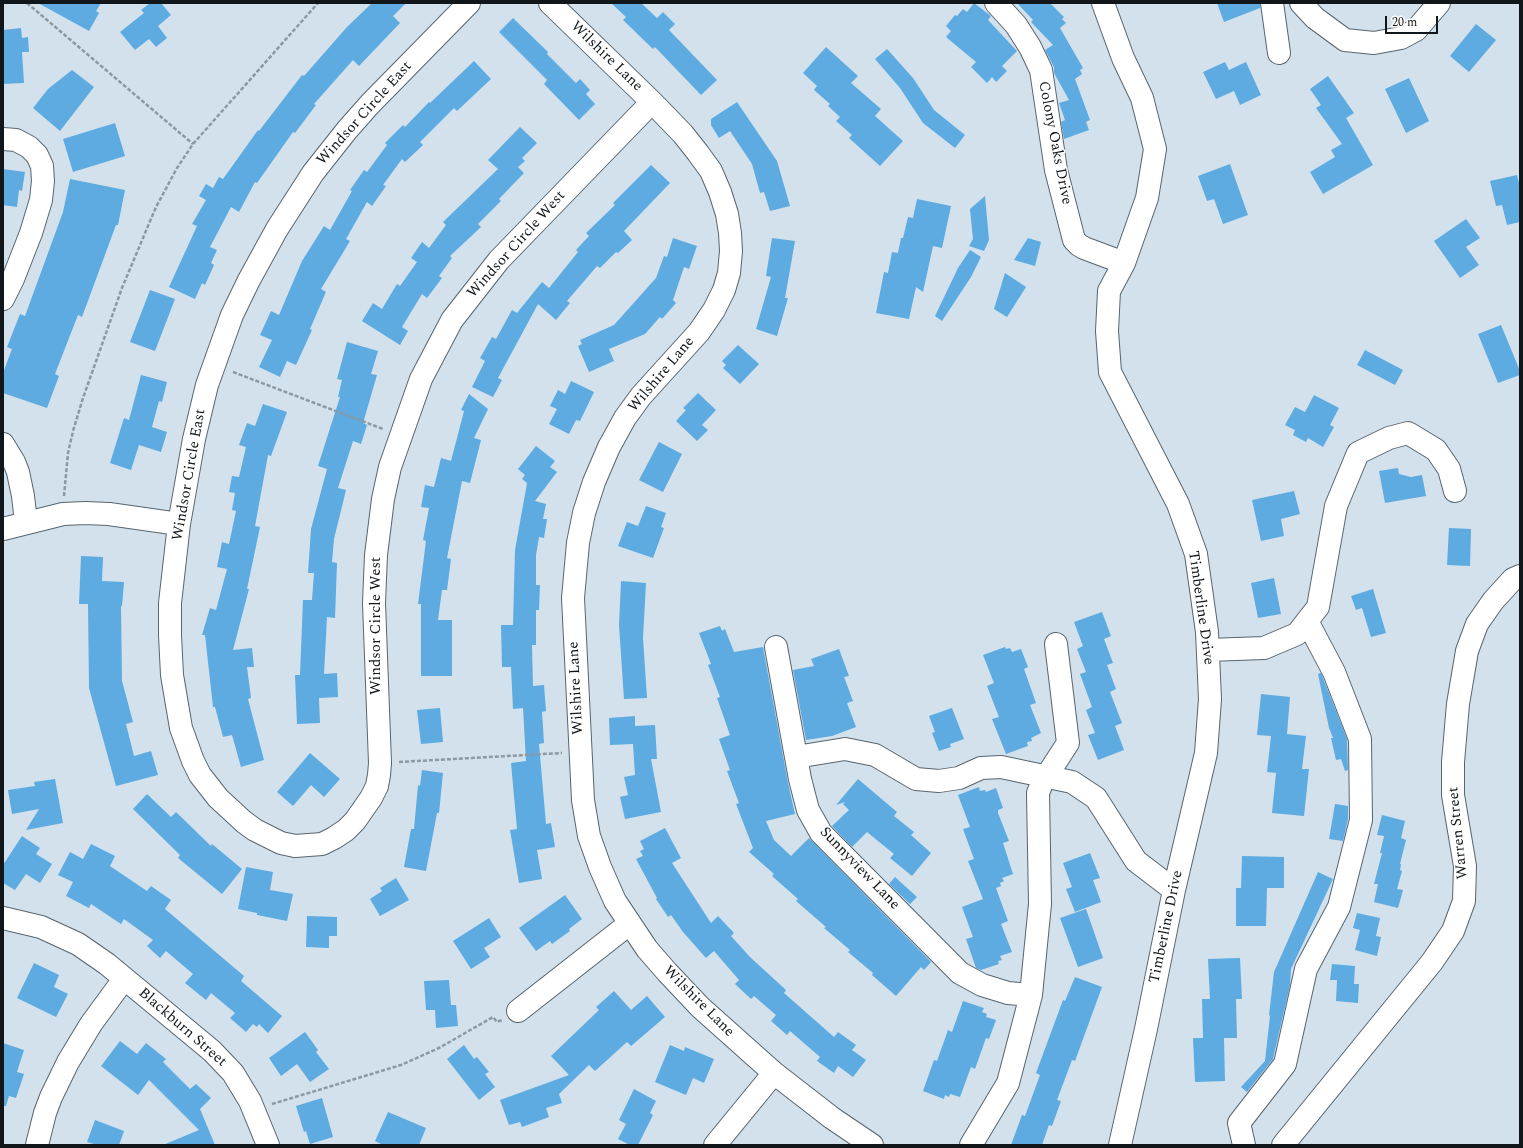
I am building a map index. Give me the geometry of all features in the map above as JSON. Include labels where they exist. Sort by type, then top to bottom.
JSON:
[{"type":"street","name":"Windsor Circle East","points":[[380,763],[377,786],[364,810],[346,830],[322,844],[295,846],[281,843],[267,837],[244,822],[218,798],[200,774],[187,746],[181,728],[172,681],[170,653],[170,604],[179,524],[194,438],[214,365],[232,315],[277,229],[313,173],[347,130],[370,104],[468,3]]},
{"type":"street","name":"Wilshire Lane","points":[[550,3],[652,102],[683,134],[698,153],[711,171],[724,207],[730,233],[731,251],[729,273],[724,290],[714,310],[699,332],[641,396],[625,418],[609,447],[594,482],[586,507],[578,543],[573,598],[583,800],[589,836],[614,901],[647,949],[700,1007],[774,1073],[832,1118],[872,1145]]},
{"type":"street","name":"Colony Oaks Drive","points":[[996,3],[1016,25],[1030,47],[1041,70],[1056,170],[1074,240],[1084,248],[1124,263]]},
{"type":"street","name":"Timberline Drive","points":[[1103,3],[1123,58],[1142,98],[1155,149],[1148,198],[1124,263],[1109,291],[1106,331],[1110,372],[1178,504],[1196,554],[1207,632],[1210,699],[1206,753],[1174,890],[1146,1029],[1120,1145]]},
{"type":"street","points":[[1272,3],[1279,53]]},
{"type":"street","points":[[1301,3],[1315,18],[1345,40],[1374,44],[1401,38],[1416,30],[1438,3]]},
{"type":"street","name":"Windsor Circle West","points":[[380,763],[374,625],[376,555],[383,499],[390,467],[421,379],[452,320],[499,260],[652,102]]},
{"type":"street","points":[[3,140],[16,140],[29,147],[37,155],[42,166],[43,181],[41,200],[31,233],[13,279],[3,299]]},
{"type":"street","points":[[1208,650],[1264,648],[1297,634],[1318,607],[1336,506],[1358,453],[1389,438],[1408,433],[1436,450],[1449,469],[1455,491]]},
{"type":"street","points":[[3,444],[18,472],[26,522]]},
{"type":"street","points":[[3,529],[26,522],[63,514],[109,514],[179,524]]},
{"type":"street","name":"Warren Street","points":[[1283,1145],[1432,962],[1453,931],[1464,901],[1465,866],[1453,796],[1453,762],[1458,704],[1467,651],[1477,624],[1493,601],[1513,579],[1520,576]]},
{"type":"street","points":[[1244,1145],[1239,1123],[1286,1064],[1306,969],[1339,907],[1361,820],[1360,739],[1334,672],[1307,621]]},
{"type":"street","points":[[971,1145],[1008,1083],[1031,995],[1040,904],[1038,793],[1046,777],[1068,743],[1056,644]]},
{"type":"street","name":"Sunnyview Lane","points":[[776,647],[800,780],[808,810],[821,833],[960,973],[982,985],[1008,993],[1031,995]]},
{"type":"street","points":[[796,757],[845,749],[875,755],[916,780],[939,781],[959,778],[981,768],[1001,767],[1072,782],[1096,798],[1136,861],[1174,890]]},
{"type":"street","name":"Blackburn Street","points":[[3,918],[41,927],[78,944],[107,964],[212,1051],[233,1073],[254,1109],[268,1145]]},
{"type":"street","points":[[518,1011],[629,924]]},
{"type":"street","name":"Blackburn Street","points":[[37,1145],[45,1113],[68,1062],[91,1024],[124,979]]},
{"type":"street","points":[[715,1145],[774,1073]]},
{"type":"path","points":[[27,3],[194,144]]},
{"type":"path","points":[[63,514],[68,453],[82,398],[122,288],[156,207],[177,168],[194,144],[318,3]]},
{"type":"path","points":[[214,365],[401,435]]},
{"type":"path","points":[[380,763],[580,752]]},
{"type":"path","points":[[254,1109],[401,1065],[439,1048],[494,1017],[497,1022],[518,1011]]},
{"type":"building","points":[[38,3],[101,3],[96,11],[99,13],[89,31]]},
{"type":"building","points":[[150,3],[161,3],[171,15],[158,26],[167,38],[156,47],[149,39],[135,50],[120,32],[144,13],[141,10]]},
{"type":"building","points":[[372,3],[406,3],[393,16],[400,23],[359,66],[353,60],[314,104],[316,105],[295,133],[293,132],[257,183],[255,182],[239,212],[231,207],[210,247],[217,250],[211,263],[214,265],[205,285],[202,283],[195,299],[169,287],[197,226],[192,224],[206,200],[199,196],[206,184],[213,188],[219,177],[223,179],[258,130],[259,131],[302,75],[304,76],[347,27]]},
{"type":"building","points":[[611,3],[641,3],[657,18],[663,12],[675,24],[669,30],[717,80],[701,95],[655,47],[653,49],[623,20],[626,17]]},
{"type":"building","points":[[974,3],[991,16],[988,20],[1017,51],[1002,66],[1007,71],[996,82],[992,77],[987,83],[971,67],[976,62],[946,37],[951,31],[946,26],[955,15],[957,16],[963,9],[967,12]]},
{"type":"building","points":[[1017,3],[1050,3],[1064,17],[1062,19],[1066,23],[1060,28],[1083,68],[1080,70],[1082,74],[1075,79],[1090,120],[1086,122],[1089,130],[1064,139],[1061,122],[1065,120],[1059,103],[1069,100],[1054,73],[1054,67],[1045,50],[1053,45],[1031,22],[1033,20]]},
{"type":"building","points":[[1217,3],[1260,3],[1260,8],[1224,22]]},
{"type":"building","points":[[513,18],[548,52],[547,54],[576,83],[580,79],[590,90],[586,94],[595,104],[579,120],[544,84],[547,80],[499,32]]},
{"type":"building","points":[[1476,24],[1496,40],[1469,72],[1450,56]]},
{"type":"building","points":[[21,28],[22,38],[28,37],[29,52],[22,52],[24,83],[3,84],[3,30]]},
{"type":"building","points":[[826,47],[858,76],[851,83],[881,109],[875,116],[903,141],[880,166],[849,138],[852,135],[836,121],[840,117],[828,106],[830,104],[814,90],[817,86],[803,73]]},
{"type":"building","points":[[887,49],[913,78],[934,110],[965,135],[955,148],[923,123],[900,88],[875,59]]},
{"type":"building","points":[[474,61],[491,79],[457,111],[454,108],[420,142],[423,145],[405,162],[402,159],[383,185],[386,186],[372,206],[367,202],[346,239],[350,241],[321,289],[326,292],[310,329],[312,330],[296,365],[287,361],[280,377],[259,367],[272,340],[260,335],[271,311],[279,315],[302,261],[324,226],[330,230],[352,191],[350,190],[364,170],[367,172],[387,145],[385,143],[403,125],[405,127],[429,102],[430,103]]},
{"type":"building","points":[[1225,62],[1229,70],[1246,62],[1261,95],[1240,105],[1234,91],[1216,99],[1203,72]]},
{"type":"building","points":[[72,70],[94,87],[60,131],[33,108],[48,89]]},
{"type":"building","points":[[1328,76],[1354,113],[1346,118],[1373,165],[1323,194],[1310,172],[1335,157],[1331,150],[1342,144],[1316,108],[1321,105],[1310,89]]},
{"type":"building","points":[[1409,78],[1429,121],[1406,133],[1385,89]]},
{"type":"building","points":[[737,102],[777,161],[790,206],[770,211],[764,192],[760,193],[752,164],[730,131],[719,138],[711,125],[711,119]]},
{"type":"building","points":[[115,123],[125,156],[73,172],[63,139]]},
{"type":"building","points":[[520,127],[537,143],[522,158],[525,161],[518,167],[524,173],[499,199],[501,201],[478,224],[481,227],[450,256],[452,258],[439,276],[442,278],[427,298],[422,294],[402,327],[408,331],[400,345],[362,321],[373,303],[382,309],[397,284],[400,286],[417,262],[411,258],[422,242],[429,248],[446,225],[443,222],[498,169],[488,160]]},
{"type":"building","points":[[1230,164],[1248,215],[1223,224],[1214,199],[1207,201],[1198,176]]},
{"type":"building","points":[[651,165],[670,183],[624,231],[632,240],[618,253],[616,252],[600,268],[597,266],[567,301],[570,303],[556,320],[538,304],[498,378],[502,380],[493,397],[472,387],[485,361],[480,358],[492,337],[496,339],[512,310],[517,313],[542,282],[549,288],[578,252],[576,250],[589,236],[586,233],[615,205],[613,203]]},
{"type":"building","points":[[3,169],[25,172],[22,191],[19,190],[17,207],[3,205]]},
{"type":"building","points":[[1517,175],[1520,187],[1520,222],[1507,225],[1502,205],[1496,206],[1490,181]]},
{"type":"building","points":[[70,179],[125,190],[118,225],[116,225],[82,317],[78,315],[55,374],[59,376],[47,408],[3,393],[3,373],[12,349],[7,347],[20,314],[25,316],[63,212]]},
{"type":"building","points":[[985,196],[989,240],[984,251],[969,246],[973,239],[970,209]]},
{"type":"building","points":[[917,199],[951,206],[942,248],[933,246],[923,292],[916,287],[909,319],[876,313],[884,272],[888,273],[892,252],[898,253],[908,217],[913,218]]},
{"type":"building","points":[[1466,219],[1480,238],[1466,247],[1479,265],[1460,278],[1434,241]]},
{"type":"building","points":[[673,238],[697,246],[689,269],[684,267],[673,300],[676,303],[662,319],[660,317],[645,334],[609,349],[614,361],[589,372],[578,346],[582,344],[580,340],[614,325],[656,278],[664,256],[667,257]]},
{"type":"building","points":[[772,238],[795,241],[785,298],[788,298],[777,336],[756,329],[771,277],[766,276]]},
{"type":"building","points":[[1028,238],[1041,242],[1035,266],[1014,260]]},
{"type":"building","points":[[970,250],[981,257],[971,277],[942,321],[935,316],[958,268]]},
{"type":"building","points":[[1005,273],[1026,287],[1007,317],[994,309]]},
{"type":"building","points":[[150,290],[175,299],[155,351],[130,342]]},
{"type":"building","points":[[1501,325],[1520,371],[1520,375],[1498,383],[1478,334]]},
{"type":"building","points":[[347,342],[378,351],[371,374],[377,375],[363,423],[367,425],[361,444],[353,441],[338,488],[346,490],[334,539],[332,562],[337,563],[335,618],[327,617],[324,674],[337,673],[338,697],[319,698],[320,723],[297,724],[295,675],[300,675],[303,600],[312,600],[314,573],[308,573],[311,529],[327,469],[318,466],[340,397],[338,397],[342,380],[337,379]]},
{"type":"building","points":[[738,345],[759,364],[740,384],[723,368],[726,365],[722,361]]},
{"type":"building","points":[[1365,350],[1403,370],[1395,385],[1357,365]]},
{"type":"building","points":[[141,375],[167,382],[162,402],[159,401],[152,427],[167,432],[161,452],[139,445],[131,470],[110,463],[124,418],[129,420]]},
{"type":"building","points":[[571,381],[594,392],[580,421],[576,420],[569,434],[549,424],[557,409],[550,406],[558,390],[565,394]]},
{"type":"building","points":[[698,393],[716,410],[702,425],[708,430],[697,441],[676,421],[686,410],[683,408]]},
{"type":"building","points":[[469,394],[488,409],[474,438],[481,440],[470,483],[462,481],[447,558],[451,559],[447,590],[442,590],[438,620],[452,620],[452,676],[421,676],[421,604],[418,604],[426,541],[423,540],[429,508],[421,507],[425,485],[434,487],[441,458],[451,461],[464,411],[461,410]]},
{"type":"building","points":[[1314,395],[1339,408],[1330,425],[1334,427],[1323,447],[1308,438],[1306,442],[1293,435],[1295,430],[1285,425],[1295,407],[1305,412]]},
{"type":"building","points":[[263,404],[287,412],[271,456],[268,455],[255,526],[260,527],[247,589],[249,589],[233,650],[252,648],[254,667],[247,667],[251,698],[248,699],[264,760],[241,767],[232,735],[223,737],[215,707],[213,707],[205,635],[202,635],[210,608],[216,610],[227,569],[217,567],[222,542],[229,544],[236,511],[232,510],[235,493],[229,492],[232,476],[239,477],[246,447],[239,445],[247,423],[255,426]]},
{"type":"building","points":[[659,442],[682,454],[663,492],[639,480]]},
{"type":"building","points":[[536,446],[555,461],[550,467],[557,472],[535,501],[546,504],[543,519],[547,519],[544,538],[539,537],[536,555],[536,585],[540,585],[539,610],[536,610],[536,645],[532,645],[533,686],[544,685],[546,711],[542,712],[544,743],[539,744],[546,824],[551,823],[555,847],[537,850],[542,879],[519,883],[510,830],[517,829],[511,763],[526,761],[523,708],[513,709],[511,667],[502,667],[501,625],[513,625],[515,550],[527,483],[522,479],[525,475],[518,469]]},
{"type":"building","points":[[1398,468],[1399,474],[1411,477],[1422,475],[1426,496],[1385,503],[1379,471]]},
{"type":"building","points":[[1294,491],[1300,514],[1281,519],[1284,536],[1261,541],[1252,500]]},
{"type":"building","points":[[646,506],[666,513],[661,527],[664,528],[653,558],[618,546],[627,522],[638,526]]},
{"type":"building","points":[[1449,528],[1471,529],[1470,566],[1447,565]]},
{"type":"building","points":[[81,556],[103,557],[102,581],[124,582],[121,606],[122,681],[133,722],[126,724],[134,756],[151,751],[158,775],[116,786],[89,688],[88,604],[79,604]]},
{"type":"building","points":[[1274,578],[1281,614],[1258,618],[1251,583]]},
{"type":"building","points":[[621,581],[646,583],[643,638],[647,698],[624,699],[619,625]]},
{"type":"building","points":[[1373,589],[1386,633],[1371,637],[1362,608],[1356,610],[1351,596]]},
{"type":"building","points":[[1102,612],[1111,636],[1104,639],[1113,663],[1107,665],[1116,689],[1110,692],[1122,723],[1115,726],[1124,750],[1098,760],[1088,735],[1095,733],[1086,710],[1092,707],[1080,674],[1086,672],[1077,649],[1083,646],[1074,622]]},
{"type":"building","points":[[720,626],[722,631],[725,629],[734,652],[763,647],[795,814],[766,821],[774,840],[791,856],[809,838],[931,962],[924,970],[921,967],[896,996],[872,975],[873,973],[848,952],[850,950],[796,901],[798,899],[772,876],[774,874],[749,852],[753,848],[736,804],[739,803],[727,771],[730,770],[719,739],[730,735],[717,698],[720,697],[708,665],[711,664],[699,633]]},
{"type":"building","points":[[1005,647],[1006,649],[1010,648],[1012,652],[1021,649],[1028,667],[1024,669],[1036,703],[1030,705],[1041,733],[1031,738],[1032,741],[1027,742],[1028,746],[1006,754],[992,719],[999,717],[987,686],[994,683],[983,655]]},
{"type":"building","points":[[839,649],[849,676],[844,677],[853,701],[847,703],[856,727],[832,736],[806,740],[793,670],[814,666],[811,659]]},
{"type":"building","points":[[1321,673],[1347,739],[1348,770],[1345,771],[1341,759],[1336,760],[1331,738],[1333,738],[1329,728],[1318,674]]},
{"type":"building","points":[[1261,694],[1290,697],[1287,734],[1306,736],[1302,769],[1309,769],[1304,816],[1272,813],[1276,773],[1267,772],[1271,736],[1257,735]]},
{"type":"building","points":[[440,708],[443,742],[421,744],[417,710]]},
{"type":"building","points":[[952,708],[964,739],[950,744],[951,747],[939,751],[932,733],[935,732],[929,716]]},
{"type":"building","points":[[635,716],[635,726],[655,725],[657,759],[651,759],[661,812],[625,819],[620,797],[628,795],[624,777],[635,775],[633,744],[610,745],[609,718]]},
{"type":"building","points":[[310,753],[340,779],[324,797],[311,785],[293,806],[277,792]]},
{"type":"building","points":[[422,770],[443,773],[439,813],[437,813],[426,871],[404,867],[411,829],[414,829],[418,785],[420,786]]},
{"type":"building","points":[[55,779],[63,823],[26,830],[39,809],[12,814],[8,790],[35,786],[34,782]]},
{"type":"building","points":[[858,779],[897,812],[894,816],[914,832],[911,835],[931,853],[912,876],[890,858],[894,854],[867,832],[852,847],[832,826],[849,810],[843,804],[845,802],[836,805]]},
{"type":"building","points":[[979,787],[980,791],[985,790],[986,792],[996,788],[1003,808],[998,810],[998,813],[1009,841],[1003,843],[1013,874],[1002,878],[1004,881],[1000,883],[1001,886],[996,888],[1008,921],[1001,924],[1012,952],[1000,956],[1002,960],[998,961],[999,964],[981,970],[976,968],[966,939],[973,937],[962,907],[983,899],[968,861],[974,859],[963,829],[970,827],[958,795]]},
{"type":"building","points":[[147,794],[171,817],[176,812],[211,846],[212,844],[242,869],[222,894],[178,858],[180,855],[133,809]]},
{"type":"building","points":[[1335,804],[1348,806],[1348,819],[1343,841],[1329,839]]},
{"type":"building","points":[[1382,815],[1405,821],[1401,838],[1406,840],[1400,864],[1400,870],[1402,871],[1397,889],[1403,890],[1398,908],[1374,902],[1378,884],[1374,884],[1382,853],[1380,853],[1384,836],[1377,835]]},
{"type":"building","points":[[665,828],[681,858],[672,863],[711,923],[718,916],[734,933],[731,936],[750,957],[786,990],[784,993],[834,1037],[838,1032],[856,1045],[852,1050],[866,1060],[853,1077],[838,1066],[834,1073],[817,1061],[820,1057],[790,1031],[787,1035],[771,1021],[776,1015],[754,996],[751,999],[735,984],[739,980],[714,951],[706,958],[683,932],[671,915],[668,917],[656,899],[657,898],[636,859],[643,856],[640,851],[644,849],[640,841]]},
{"type":"building","points":[[22,836],[40,848],[36,854],[52,864],[40,883],[26,874],[15,890],[3,883],[3,865]]},
{"type":"building","points":[[91,844],[115,856],[110,866],[147,891],[151,886],[171,900],[165,909],[244,976],[241,981],[282,1016],[268,1033],[259,1024],[257,1027],[253,1024],[246,1032],[230,1018],[235,1013],[211,993],[206,1000],[185,983],[193,974],[166,951],[160,958],[147,946],[153,940],[124,919],[121,924],[91,904],[89,908],[66,896],[73,882],[58,875],[70,852],[83,859]]},
{"type":"building","points":[[1090,853],[1100,878],[1093,880],[1101,902],[1075,912],[1066,889],[1072,887],[1063,863]]},
{"type":"building","points":[[1242,856],[1284,857],[1284,888],[1267,888],[1266,926],[1236,926],[1236,888],[1241,888]]},
{"type":"building","points":[[246,867],[273,872],[270,890],[293,894],[287,921],[257,915],[257,913],[238,909]]},
{"type":"building","points":[[1318,872],[1333,879],[1291,969],[1290,985],[1273,1059],[1247,1092],[1241,1087],[1265,1061],[1274,972]]},
{"type":"building","points":[[895,877],[917,897],[910,904],[889,884]]},
{"type":"building","points":[[396,878],[409,900],[380,916],[370,899],[382,891],[380,888]]},
{"type":"building","points":[[565,895],[582,919],[569,929],[570,931],[552,944],[550,941],[536,951],[519,928]]},
{"type":"building","points":[[1086,909],[1103,958],[1078,967],[1060,918]]},
{"type":"building","points":[[1357,913],[1380,918],[1376,936],[1381,937],[1377,956],[1355,950],[1360,930],[1353,928]]},
{"type":"building","points":[[307,916],[337,917],[337,936],[329,936],[329,948],[306,947]]},
{"type":"building","points":[[489,918],[501,937],[484,948],[490,957],[471,969],[453,941]]},
{"type":"building","points":[[1240,958],[1242,999],[1236,999],[1237,1038],[1224,1038],[1225,1081],[1195,1082],[1193,1038],[1203,1038],[1202,999],[1210,999],[1208,959]]},
{"type":"building","points":[[34,963],[59,975],[54,987],[68,994],[56,1017],[17,998]]},
{"type":"building","points":[[1332,964],[1355,966],[1354,984],[1359,984],[1358,1003],[1336,1001],[1337,980],[1330,980]]},
{"type":"building","points":[[1075,977],[1102,987],[1075,1061],[1072,1060],[1057,1100],[1061,1101],[1052,1126],[1049,1125],[1042,1145],[1011,1145],[1022,1115],[1025,1116],[1040,1075],[1036,1073],[1063,1000],[1065,1001]]},
{"type":"building","points":[[449,980],[451,1005],[456,1005],[458,1026],[436,1028],[435,1010],[426,1010],[424,981]]},
{"type":"building","points":[[614,991],[631,1010],[647,996],[665,1017],[631,1046],[627,1042],[595,1071],[589,1065],[559,1094],[562,1103],[546,1108],[549,1117],[522,1127],[520,1122],[509,1125],[500,1100],[569,1075],[551,1056],[599,1010],[596,1007]]},
{"type":"building","points":[[963,1001],[984,1008],[982,1012],[987,1014],[986,1017],[996,1020],[989,1039],[986,1038],[975,1069],[971,1067],[960,1097],[950,1094],[949,1097],[945,1095],[944,1099],[923,1091],[934,1060],[937,1061],[948,1030],[952,1032]]},
{"type":"building","points":[[305,1032],[318,1050],[316,1052],[329,1069],[310,1082],[297,1064],[281,1076],[269,1058]]},
{"type":"building","points":[[120,1041],[137,1054],[146,1043],[166,1059],[163,1062],[190,1089],[196,1084],[211,1098],[200,1109],[215,1145],[163,1145],[199,1130],[149,1080],[138,1095],[101,1066]]},
{"type":"building","points":[[3,1043],[24,1050],[17,1072],[24,1074],[16,1098],[9,1096],[6,1106],[3,1106]]},
{"type":"building","points":[[464,1045],[474,1059],[477,1057],[489,1072],[485,1074],[495,1087],[479,1100],[447,1059]]},
{"type":"building","points":[[670,1045],[684,1051],[685,1047],[714,1059],[704,1083],[693,1078],[686,1095],[655,1082]]},
{"type":"building","points":[[634,1089],[656,1101],[650,1113],[653,1115],[638,1145],[630,1145],[618,1139],[626,1124],[619,1120]]},
{"type":"building","points":[[322,1098],[333,1137],[310,1144],[306,1131],[304,1132],[296,1106]]},
{"type":"building","points":[[388,1112],[426,1128],[419,1145],[383,1145],[375,1141]]},
{"type":"building","points":[[95,1120],[124,1131],[119,1145],[97,1145],[87,1142]]}]
